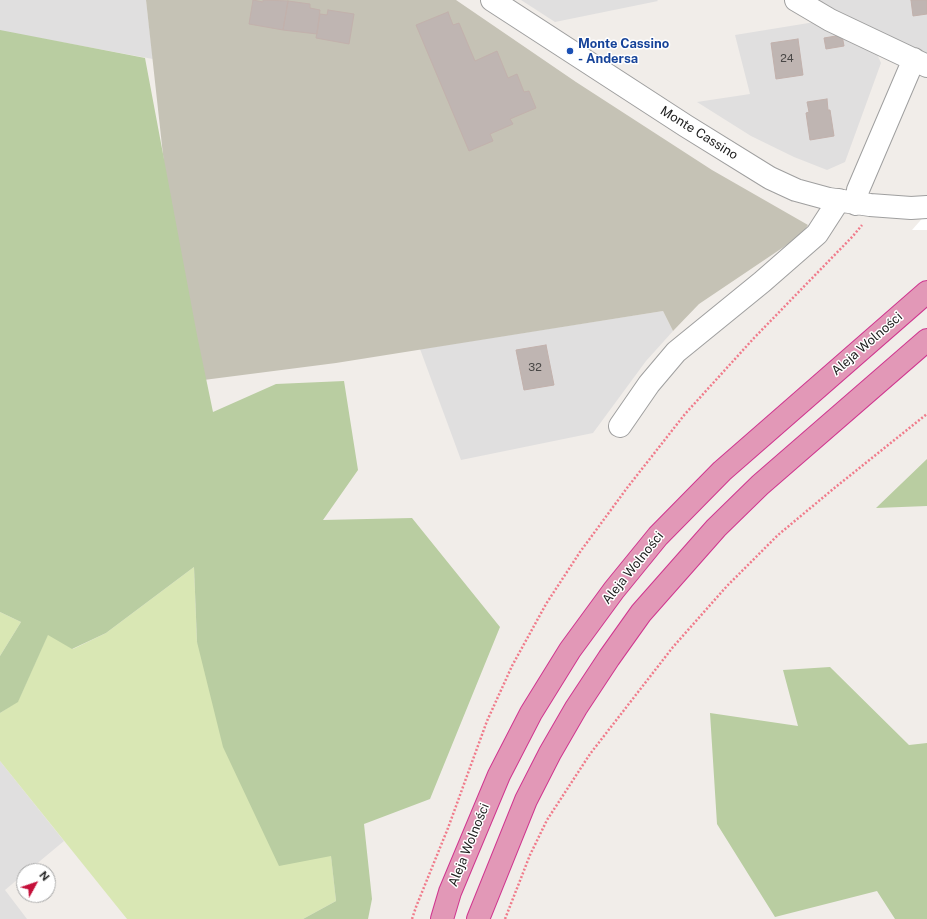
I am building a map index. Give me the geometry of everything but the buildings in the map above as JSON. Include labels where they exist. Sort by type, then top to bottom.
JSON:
[{"type":"highway","name":"Aleja Wolności","points":[[442,919],[450,892],[473,833],[506,761],[531,713],[570,650],[614,590],[658,536],[722,471],[927,292]]},
{"type":"highway","points":[[478,919],[526,800],[550,753],[576,708],[609,658],[641,614],[680,567],[716,528],[760,485],[927,340]]},
{"type":"street","name":"Monte Cassino","points":[[492,0],[680,122],[770,178],[796,190],[855,203],[911,208],[927,207]]},
{"type":"street","points":[[620,426],[649,384],[676,352],[762,282],[855,203],[858,190],[920,62],[830,20],[796,0]]},
{"type":"path","points":[[412,919],[448,828],[487,721],[512,666],[546,604],[580,552],[626,488],[685,414],[760,332],[854,236],[864,222],[855,203]]},
{"type":"path","points":[[506,919],[530,855],[547,820],[590,754],[673,647],[727,586],[778,535],[927,414]]},
{"type":"shaded area","points":[[0,0],[146,0],[153,59],[0,31]]},
{"type":"shaded area","points":[[146,0],[456,0],[576,82],[712,170],[808,225],[800,236],[699,304],[673,331],[663,311],[336,363],[188,382]]},
{"type":"shaded area","points":[[521,0],[657,0],[658,1],[555,22]]},
{"type":"shaded area","points":[[808,0],[927,0],[927,59]]},
{"type":"shaded area","points":[[821,21],[874,47],[881,63],[845,162],[827,170],[794,157],[751,136],[697,102],[750,94],[735,35]]},
{"type":"shaded area","points":[[663,311],[673,331],[646,361],[593,433],[461,460],[420,349]]},
{"type":"shaded area","points":[[0,761],[64,841],[38,863],[16,863],[16,881],[5,890],[27,919],[0,919]]},
{"type":"green space","points":[[0,30],[145,58],[213,412],[276,384],[344,381],[358,470],[323,520],[412,518],[500,627],[430,799],[364,824],[372,899],[368,919],[303,919],[336,901],[331,856],[279,866],[223,747],[197,642],[194,567],[106,633],[72,649],[48,635],[18,702],[0,713],[0,656],[21,622],[0,612]]},
{"type":"green space","points":[[927,459],[927,506],[876,508]]},
{"type":"green space","points":[[194,567],[197,642],[331,855],[336,901],[303,919],[127,919],[0,761],[0,713],[18,701],[48,634],[73,649],[106,633]]},
{"type":"green space","points":[[0,612],[21,622],[0,656]]},
{"type":"green space","points":[[830,667],[909,745],[927,743],[927,919],[895,919],[877,891],[775,917],[717,824],[710,713],[798,726],[783,670]]},
{"type":"pier","points":[[927,213],[927,230],[912,230]]},
{"type":"place","name":"Monte Cassino - Andersa","points":[[570,51]]}]
